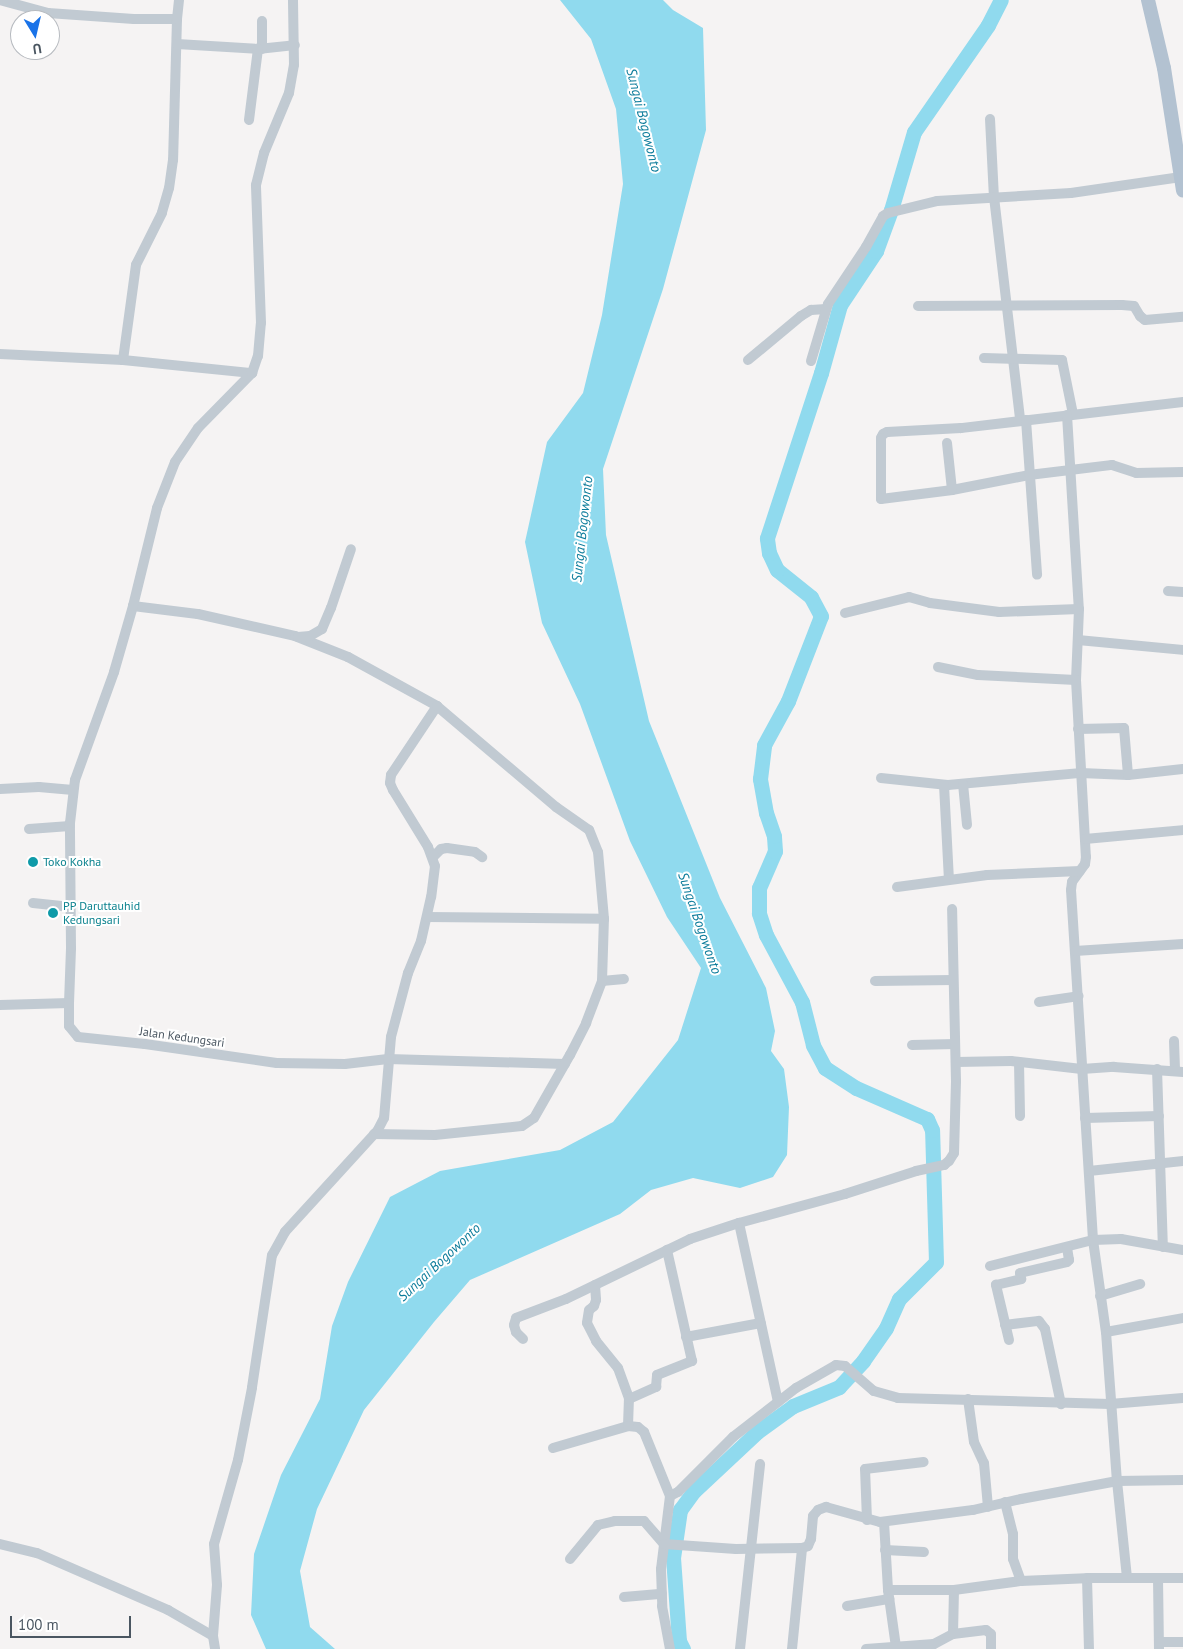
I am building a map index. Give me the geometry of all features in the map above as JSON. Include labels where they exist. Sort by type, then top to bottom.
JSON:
[{"type":"main road","points":[[1148,0],[1179,125],[1183,191]]},
{"type":"street","points":[[0,0],[48,13],[134,19],[177,19]]},
{"type":"street","points":[[122,360],[136,265],[162,212],[169,188],[173,160],[179,0]]},
{"type":"street","points":[[0,354],[122,360],[252,373],[258,356],[261,323],[256,185],[259,169],[288,93],[295,45],[293,0]]},
{"type":"street","points":[[249,120],[260,49],[262,20]]},
{"type":"street","points":[[177,44],[260,49],[295,45]]},
{"type":"street","points":[[990,119],[994,197],[1013,359],[1023,420],[1037,575]]},
{"type":"street","points":[[811,361],[826,308],[884,216],[888,213],[937,201],[1070,193],[1181,177]]},
{"type":"street","points":[[918,306],[1122,305],[1134,306],[1145,320],[1183,317]]},
{"type":"street","points":[[748,360],[801,316],[811,310],[826,308]]},
{"type":"street","points":[[984,358],[1062,360],[1070,414],[1071,470],[1079,609],[1076,680],[1086,857],[1080,871],[1072,882],[1071,890],[1093,1240],[1106,1332],[1116,1481],[1127,1577]]},
{"type":"street","name":"Jalan Kedungsari","points":[[252,373],[198,428],[175,462],[156,508],[133,606],[114,672],[72,790],[70,826],[69,1026],[78,1038],[145,1044],[277,1063],[345,1064],[388,1059],[565,1064]]},
{"type":"street","points":[[1183,402],[883,434],[881,499],[952,490],[1029,475],[1112,465],[1136,473],[1183,472]]},
{"type":"street","points":[[947,443],[952,490]]},
{"type":"street","points":[[295,636],[310,636],[322,629],[332,608],[351,549]]},
{"type":"street","points":[[1168,591],[1183,592]]},
{"type":"street","points":[[845,613],[909,597],[930,603],[999,612],[1079,609]]},
{"type":"street","points":[[133,606],[198,614],[295,636],[348,657],[437,706],[556,807],[589,830],[598,852],[604,919],[602,982],[586,1023],[534,1118],[522,1126],[435,1135],[374,1134]]},
{"type":"street","points":[[1078,640],[1183,650]]},
{"type":"street","points":[[938,667],[978,675],[1076,680]]},
{"type":"street","points":[[215,1649],[213,1636],[217,1585],[214,1544],[238,1460],[252,1388],[272,1255],[286,1232],[374,1134],[384,1118],[388,1059],[398,1007],[408,973],[421,941],[434,878],[433,857],[390,782],[395,768],[437,706]]},
{"type":"street","points":[[1078,729],[1124,728],[1128,775]]},
{"type":"street","points":[[881,778],[944,785],[1081,773],[1128,775],[1183,769]]},
{"type":"street","points":[[963,784],[967,825]]},
{"type":"street","points":[[944,785],[949,879]]},
{"type":"street","points":[[0,789],[39,787],[72,790]]},
{"type":"street","points":[[29,829],[70,826]]},
{"type":"street","points":[[1085,839],[1183,830]]},
{"type":"street","points":[[433,857],[441,849],[447,848],[476,852],[482,857]]},
{"type":"street","points":[[897,887],[949,879],[1080,871]]},
{"type":"street","points":[[33,903],[71,906]]},
{"type":"street","points":[[523,1339],[516,1332],[514,1325],[516,1318],[595,1284],[690,1239],[739,1223],[846,1194],[924,1169],[938,1167],[949,1162],[954,1153],[956,1062],[952,908]]},
{"type":"street","points":[[427,917],[604,919]]},
{"type":"street","points":[[1075,951],[1183,944]]},
{"type":"street","points":[[602,982],[624,978]]},
{"type":"street","points":[[875,981],[954,980]]},
{"type":"street","points":[[1039,1002],[1079,996]]},
{"type":"street","points":[[0,1006],[69,1003]]},
{"type":"street","points":[[956,1062],[1019,1062],[1082,1069],[1114,1067],[1179,1071],[1174,1041]]},
{"type":"street","points":[[912,1045],[955,1044]]},
{"type":"street","points":[[1019,1062],[1020,1116]]},
{"type":"street","points":[[1157,1069],[1163,1247]]},
{"type":"street","points":[[1086,1118],[1159,1116]]},
{"type":"street","points":[[1089,1171],[1183,1161]]},
{"type":"street","points":[[739,1223],[778,1402]]},
{"type":"street","points":[[990,1266],[1093,1240],[1121,1239],[1183,1250]]},
{"type":"street","points":[[1009,1340],[996,1285],[1022,1279],[1020,1273],[1067,1262],[1069,1258],[1067,1247]]},
{"type":"street","points":[[628,1399],[656,1387],[657,1375],[692,1361],[667,1250]]},
{"type":"street","points":[[595,1284],[596,1300],[594,1306],[589,1310],[587,1323],[596,1341],[618,1368],[628,1399],[628,1426]]},
{"type":"street","points":[[1100,1296],[1140,1284]]},
{"type":"street","points":[[1106,1332],[1183,1318]]},
{"type":"street","points":[[1006,1326],[1039,1321],[1045,1329],[1061,1404]]},
{"type":"street","points":[[686,1337],[761,1323]]},
{"type":"street","points":[[670,1496],[678,1492],[733,1438],[778,1402],[796,1388],[832,1367],[845,1366],[874,1391],[886,1396],[1061,1404],[1110,1404],[1183,1398]]},
{"type":"street","points":[[968,1399],[974,1442],[984,1463],[988,1507]]},
{"type":"street","points":[[553,1448],[628,1426],[638,1426],[644,1432],[670,1496],[662,1594],[666,1636],[670,1649]]},
{"type":"street","points":[[867,1520],[865,1468],[924,1462]]},
{"type":"street","points":[[740,1649],[749,1549],[760,1464]]},
{"type":"street","points":[[570,1559],[598,1525],[615,1521],[644,1522],[666,1544],[749,1549],[802,1548],[808,1546],[811,1539],[814,1516],[818,1510],[826,1507],[867,1520],[884,1522],[988,1507],[1005,1502],[1116,1481],[1183,1480]]},
{"type":"street","points":[[1005,1502],[1013,1534],[1014,1559],[1020,1581]]},
{"type":"street","points":[[884,1522],[888,1595],[896,1647]]},
{"type":"street","points":[[0,1544],[37,1552],[168,1610],[213,1636]]},
{"type":"street","points":[[792,1649],[802,1548]]},
{"type":"street","points":[[885,1550],[924,1552]]},
{"type":"street","points":[[847,1606],[888,1595],[954,1590],[1020,1581],[1127,1577],[1183,1578]]},
{"type":"street","points":[[1087,1578],[1089,1649]]},
{"type":"street","points":[[1158,1578],[1159,1646],[1183,1642]]},
{"type":"street","points":[[953,1634],[954,1590]]},
{"type":"street","points":[[624,1598],[662,1594]]},
{"type":"street","points":[[866,1649],[935,1646],[953,1634],[986,1630],[991,1634],[990,1649]]},
{"type":"water","name":"Sungai Bogowonto","points":[[560,0],[663,0],[673,10],[703,28],[706,130],[663,289],[603,469],[606,535],[649,721],[720,898],[766,988],[775,1031],[771,1051],[784,1069],[789,1107],[787,1155],[773,1177],[740,1188],[693,1178],[651,1190],[620,1214],[470,1280],[364,1410],[317,1509],[300,1571],[310,1627],[335,1649],[266,1649],[251,1615],[254,1554],[281,1475],[320,1399],[332,1326],[348,1282],[390,1197],[440,1171],[560,1150],[613,1122],[678,1040],[701,968],[667,917],[630,841],[580,704],[542,623],[525,542],[547,442],[583,393],[602,315],[623,184],[616,109],[591,39]]},
{"type":"waterway","points":[[683,1649],[679,1641],[673,1558],[680,1510],[694,1491],[757,1432],[793,1406],[839,1387],[863,1361],[886,1328],[899,1299],[936,1262],[932,1130],[927,1119],[856,1088],[825,1068],[813,1045],[802,1002],[766,935],[759,913],[759,888],[775,851],[774,836],[766,813],[760,779],[764,745],[788,701],[821,616],[811,597],[777,570],[769,553],[767,538],[821,373],[840,305],[876,251],[891,210],[914,132],[988,25],[1001,0]]},
{"type":"place","name":"Toko Kokha","points":[[33,862]]},
{"type":"place","name":"PP Daruttauhid Kedungsari","points":[[53,913]]}]
